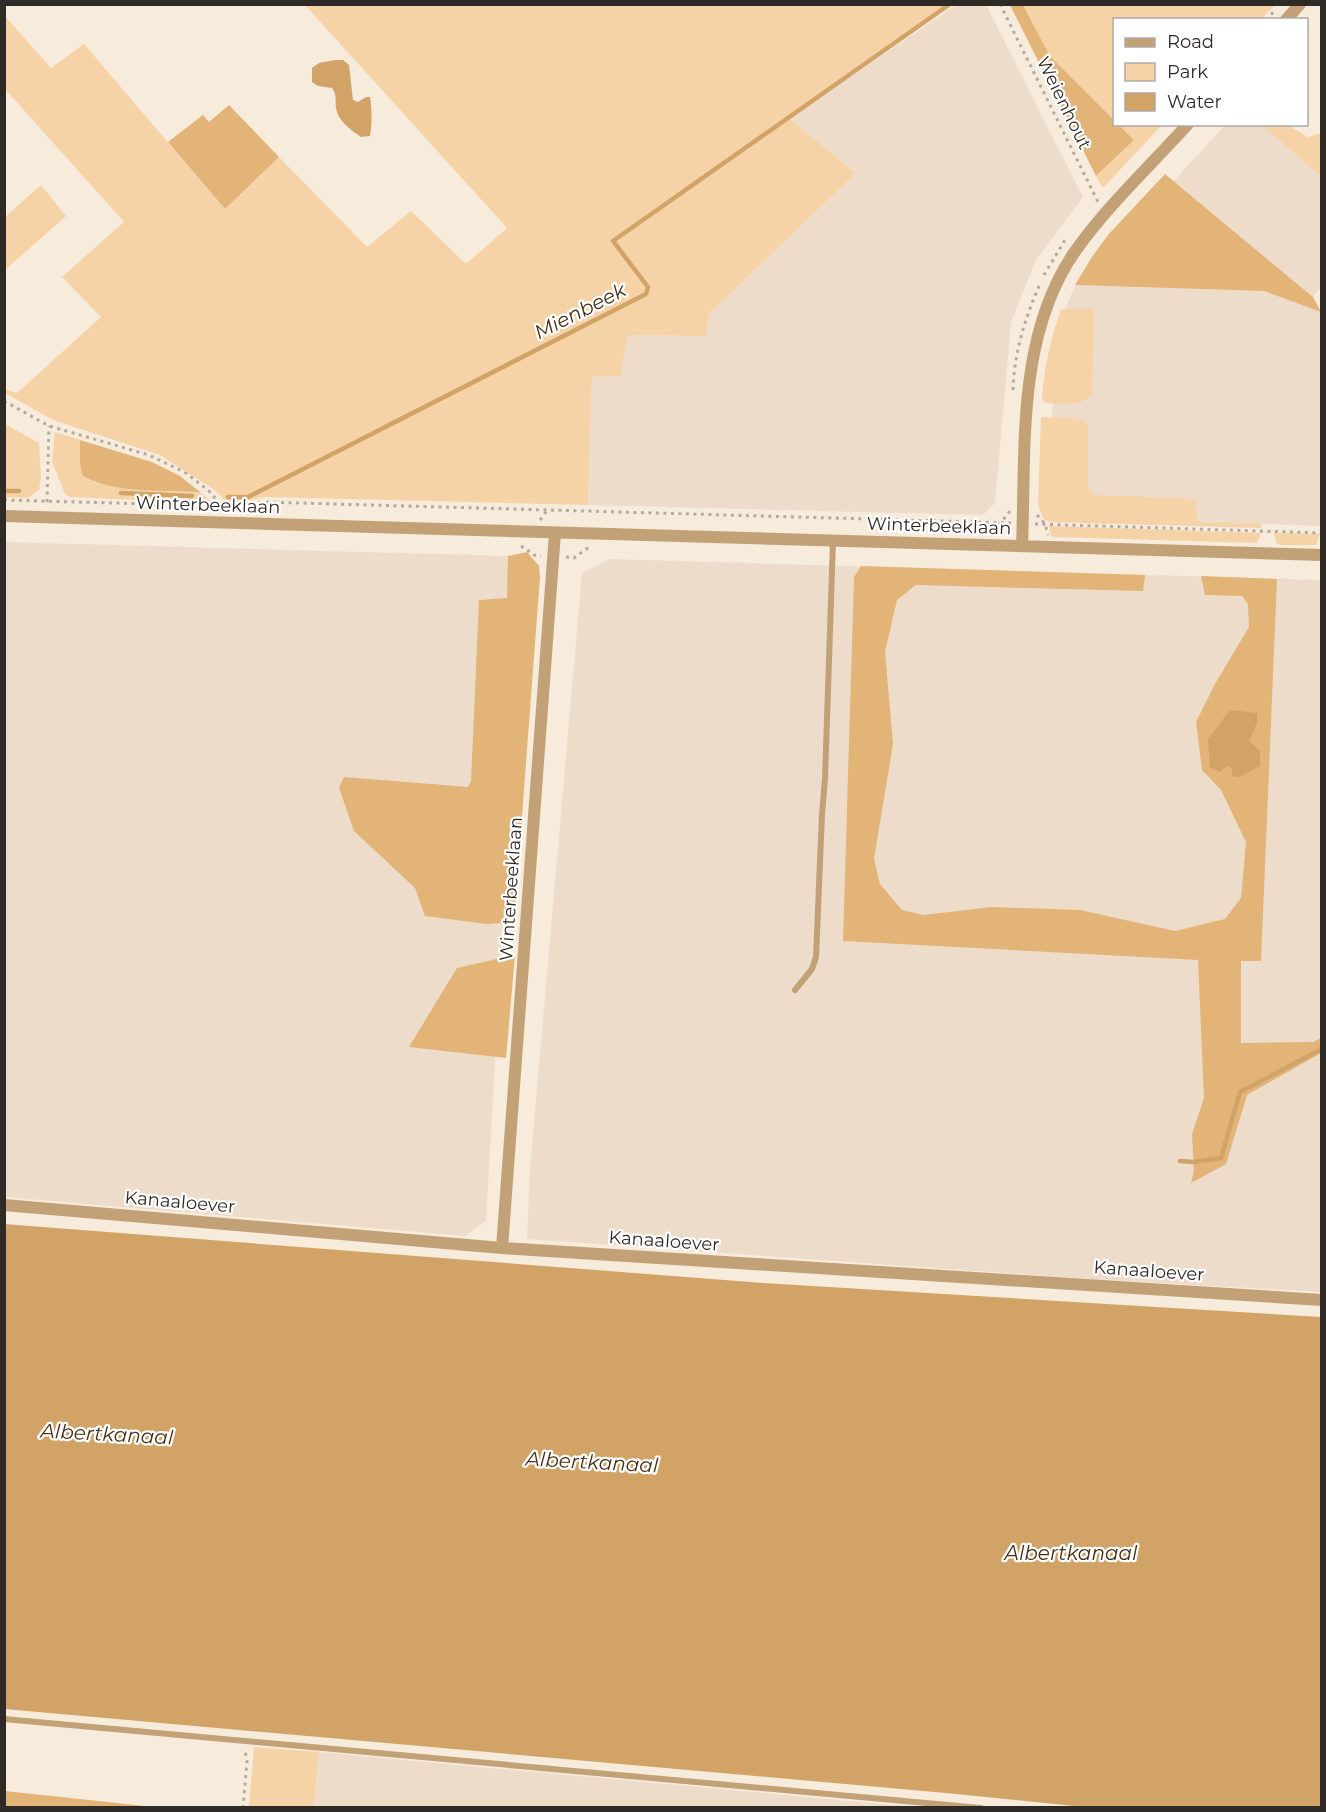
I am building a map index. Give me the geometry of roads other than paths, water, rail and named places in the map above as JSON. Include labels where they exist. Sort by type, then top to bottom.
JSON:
[{"type":"street","points":[[1288,18],[1300,4]]},
{"type":"street","points":[[1022,546],[1028,383],[1036,341],[1052,293],[1070,259],[1108,211],[1186,126]]},
{"type":"street","name":"Winterbeeklaan","points":[[4,516],[1322,555]]},
{"type":"street","name":"Winterbeeklaan","points":[[502,1248],[555,533]]},
{"type":"street","name":"Kanaaloever","points":[[4,1205],[502,1248],[1322,1300]]},
{"type":"lane","points":[[795,990],[812,969],[816,957],[833,541]]},
{"type":"lane","points":[[4,1719],[981,1808]]},
{"type":"water","points":[[343,60],[349,65],[353,100],[358,102],[370,97],[372,116],[370,136],[361,137],[341,119],[337,112],[335,93],[332,88],[318,86],[312,82],[312,68],[319,63]]},
{"type":"water","points":[[1230,710],[1257,713],[1257,723],[1249,741],[1260,751],[1260,766],[1239,777],[1232,776],[1232,769],[1227,766],[1220,772],[1210,767],[1208,739]]},
{"type":"water","name":"Albertkanaal","points":[[4,1224],[763,1283],[1321,1317],[1321,1807],[1094,1808],[5,1709]]},
{"type":"waterway","name":"Mienbeek","points":[[228,497],[248,497],[646,294],[648,287],[613,241],[950,4]]},
{"type":"waterway","name":"Mienbeek","points":[[4,491],[19,491]]},
{"type":"waterway","name":"Mienbeek","points":[[121,493],[192,496]]},
{"type":"waterway","points":[[1180,1161],[1194,1162],[1221,1158],[1240,1092],[1322,1049]]}]
